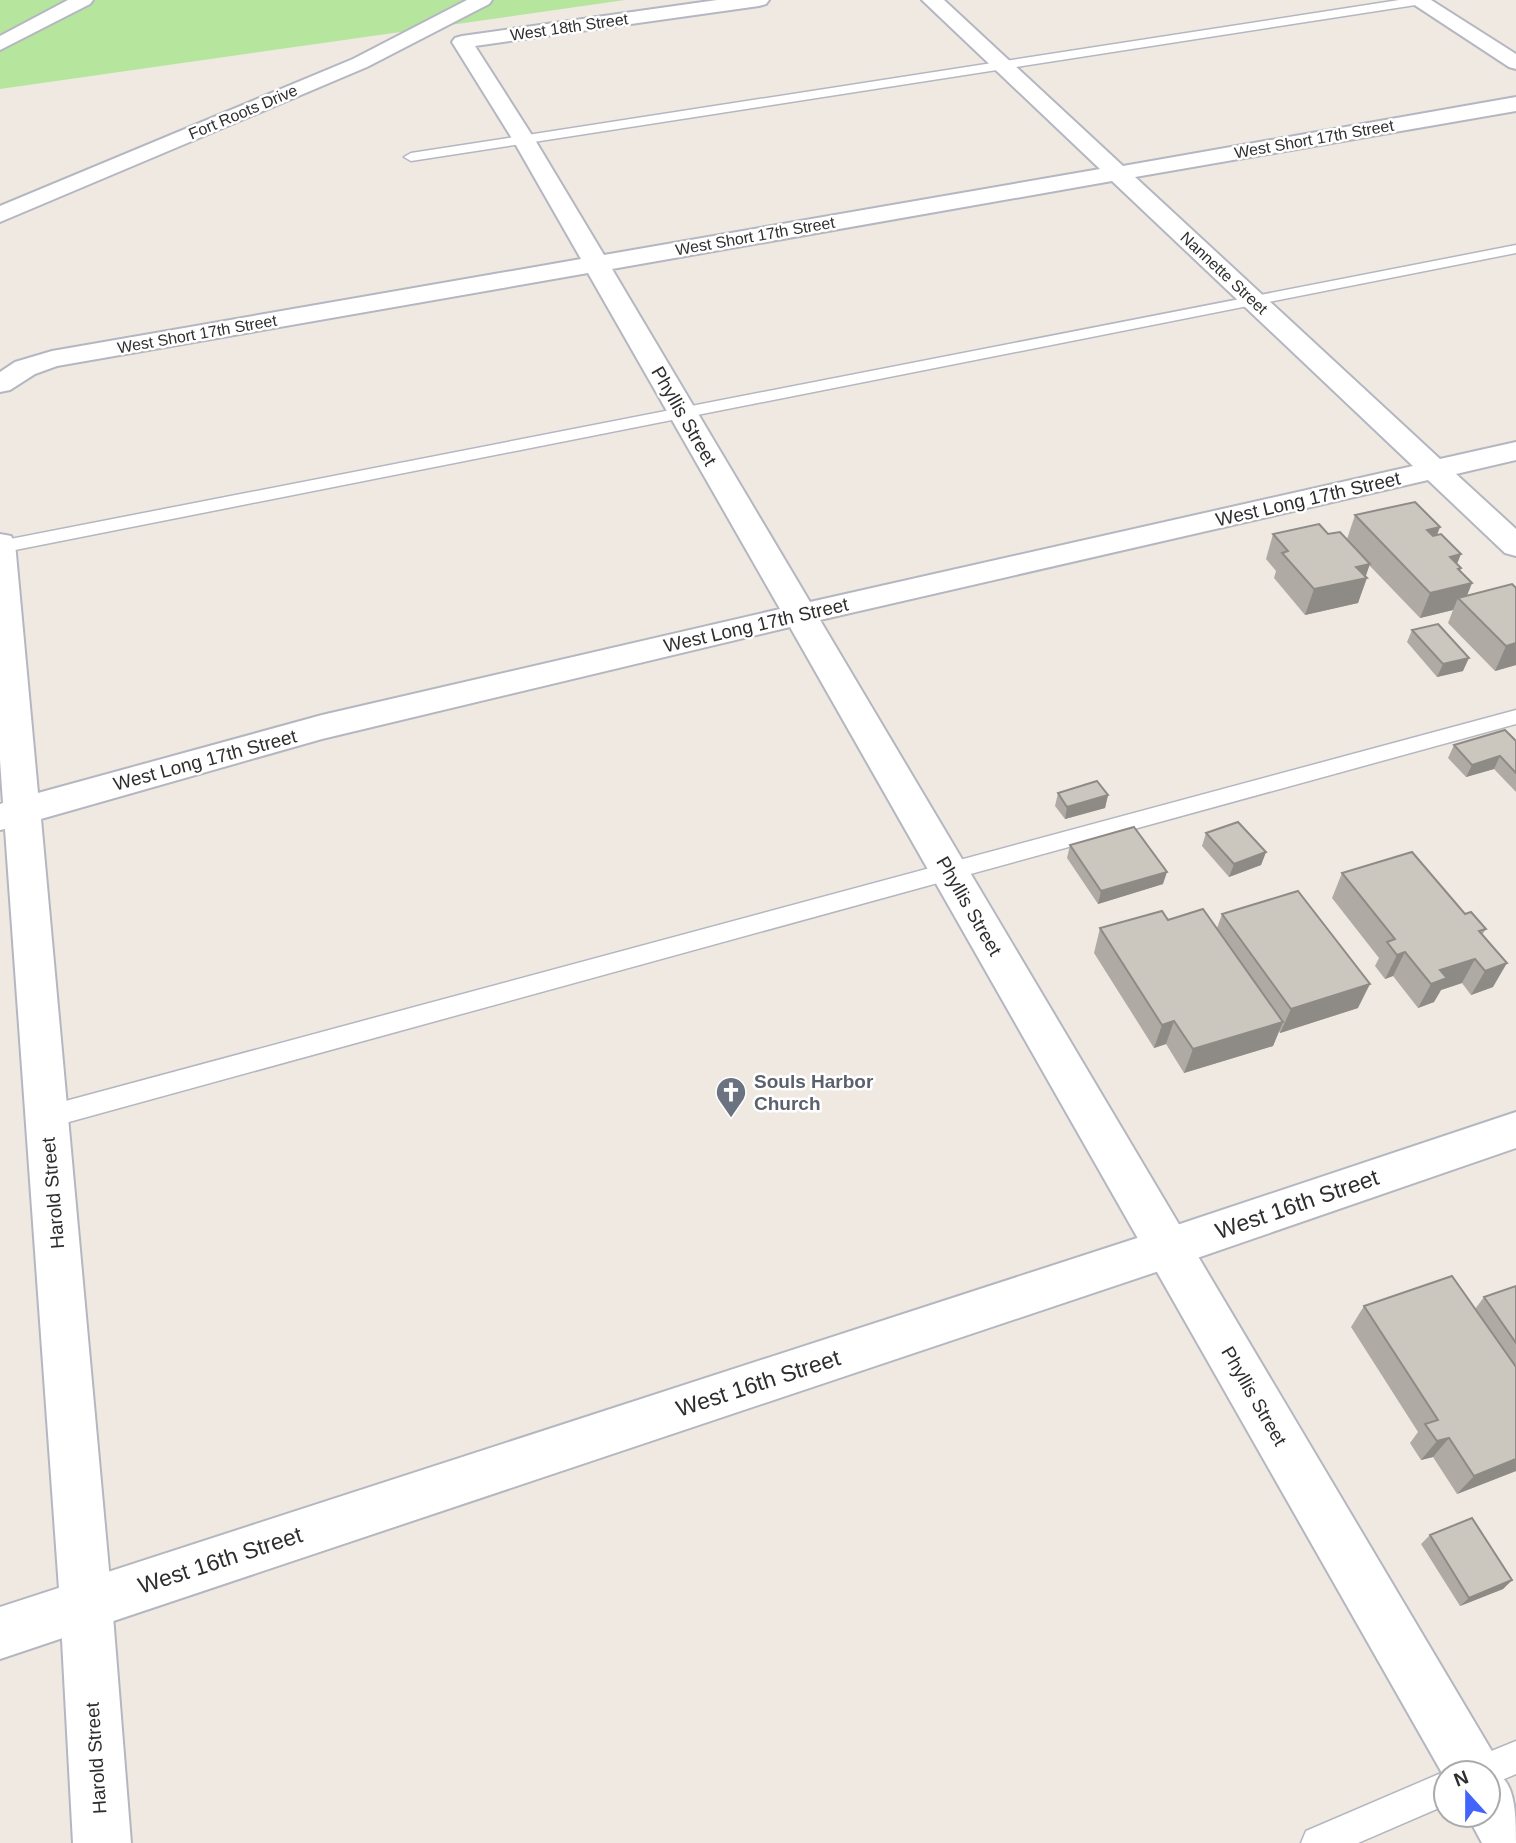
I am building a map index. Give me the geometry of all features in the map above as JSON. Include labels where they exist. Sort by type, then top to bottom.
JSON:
[{"type":"street","points":[[0,44],[83,0]]},
{"type":"street","name":"Fort Roots Drive","points":[[0,215],[360,63],[482,0]]},
{"type":"street","name":"West 18th Street","points":[[462,42],[759,0]]},
{"type":"street","name":"Nannette Street","points":[[932,0],[1516,546]]},
{"type":"street","points":[[1419,0],[1516,63]]},
{"type":"street","name":"Phyllis Street","points":[[462,42],[524,140],[1465,1759]]},
{"type":"street","name":"West Short 17th Street","points":[[0,384],[25,368],[52,359],[1516,104]]},
{"type":"street","name":"West Long 17th Street","points":[[10,814],[322,727],[1516,451]]},
{"type":"street","name":"Harold Street","points":[[0,545],[10,814],[47,1117],[86,1603],[102,1843]]},
{"type":"street","name":"West 16th Street","points":[[0,1633],[1168,1248],[1516,1130]]},
{"type":"street","points":[[1502,1823],[1514,1843]]},
{"type":"lane","points":[[411,157],[1419,0]]},
{"type":"lane","points":[[0,545],[683,414],[1516,249]]},
{"type":"lane","points":[[47,1117],[1516,717]]},
{"type":"lane","points":[[1318,1843],[1432,1793]]},
{"type":"green space","points":[[0,0],[625,0],[0,89]]},
{"type":"building","points":[[1415,502],[1440,527],[1427,530],[1433,536],[1441,534],[1461,554],[1450,557],[1472,583],[1430,593],[1355,515]]},
{"type":"building","points":[[1319,524],[1328,534],[1340,532],[1370,564],[1356,567],[1367,578],[1314,589],[1282,553],[1288,551],[1273,534]]},
{"type":"building","points":[[1512,584],[1516,588],[1516,643],[1506,646],[1458,598]]},
{"type":"building","points":[[1438,624],[1469,658],[1443,664],[1412,630]]},
{"type":"building","points":[[1505,730],[1516,741],[1516,773],[1500,756],[1472,765],[1454,745]]},
{"type":"building","points":[[1097,781],[1108,795],[1067,807],[1058,793]]},
{"type":"building","points":[[1238,822],[1266,852],[1234,864],[1206,833]]},
{"type":"building","points":[[1134,827],[1167,872],[1101,891],[1070,845]]},
{"type":"building","points":[[1412,852],[1465,914],[1471,912],[1486,929],[1479,931],[1507,963],[1485,971],[1475,959],[1440,970],[1447,978],[1431,984],[1405,952],[1397,955],[1387,942],[1395,939],[1342,873]]},
{"type":"building","points":[[1298,891],[1370,984],[1291,1009],[1222,914]]},
{"type":"building","points":[[1203,909],[1283,1022],[1193,1049],[1174,1021],[1162,1025],[1100,928],[1162,911],[1168,920]]},
{"type":"building","points":[[1452,1276],[1516,1367],[1516,1459],[1474,1476],[1449,1438],[1437,1441],[1425,1424],[1438,1420],[1364,1306]]},
{"type":"building","points":[[1516,1286],[1516,1343],[1484,1297]]},
{"type":"building","points":[[1472,1518],[1512,1580],[1469,1598],[1430,1535]]},
{"type":"place","name":"Souls Harbor Church","points":[[731,1119]]}]
